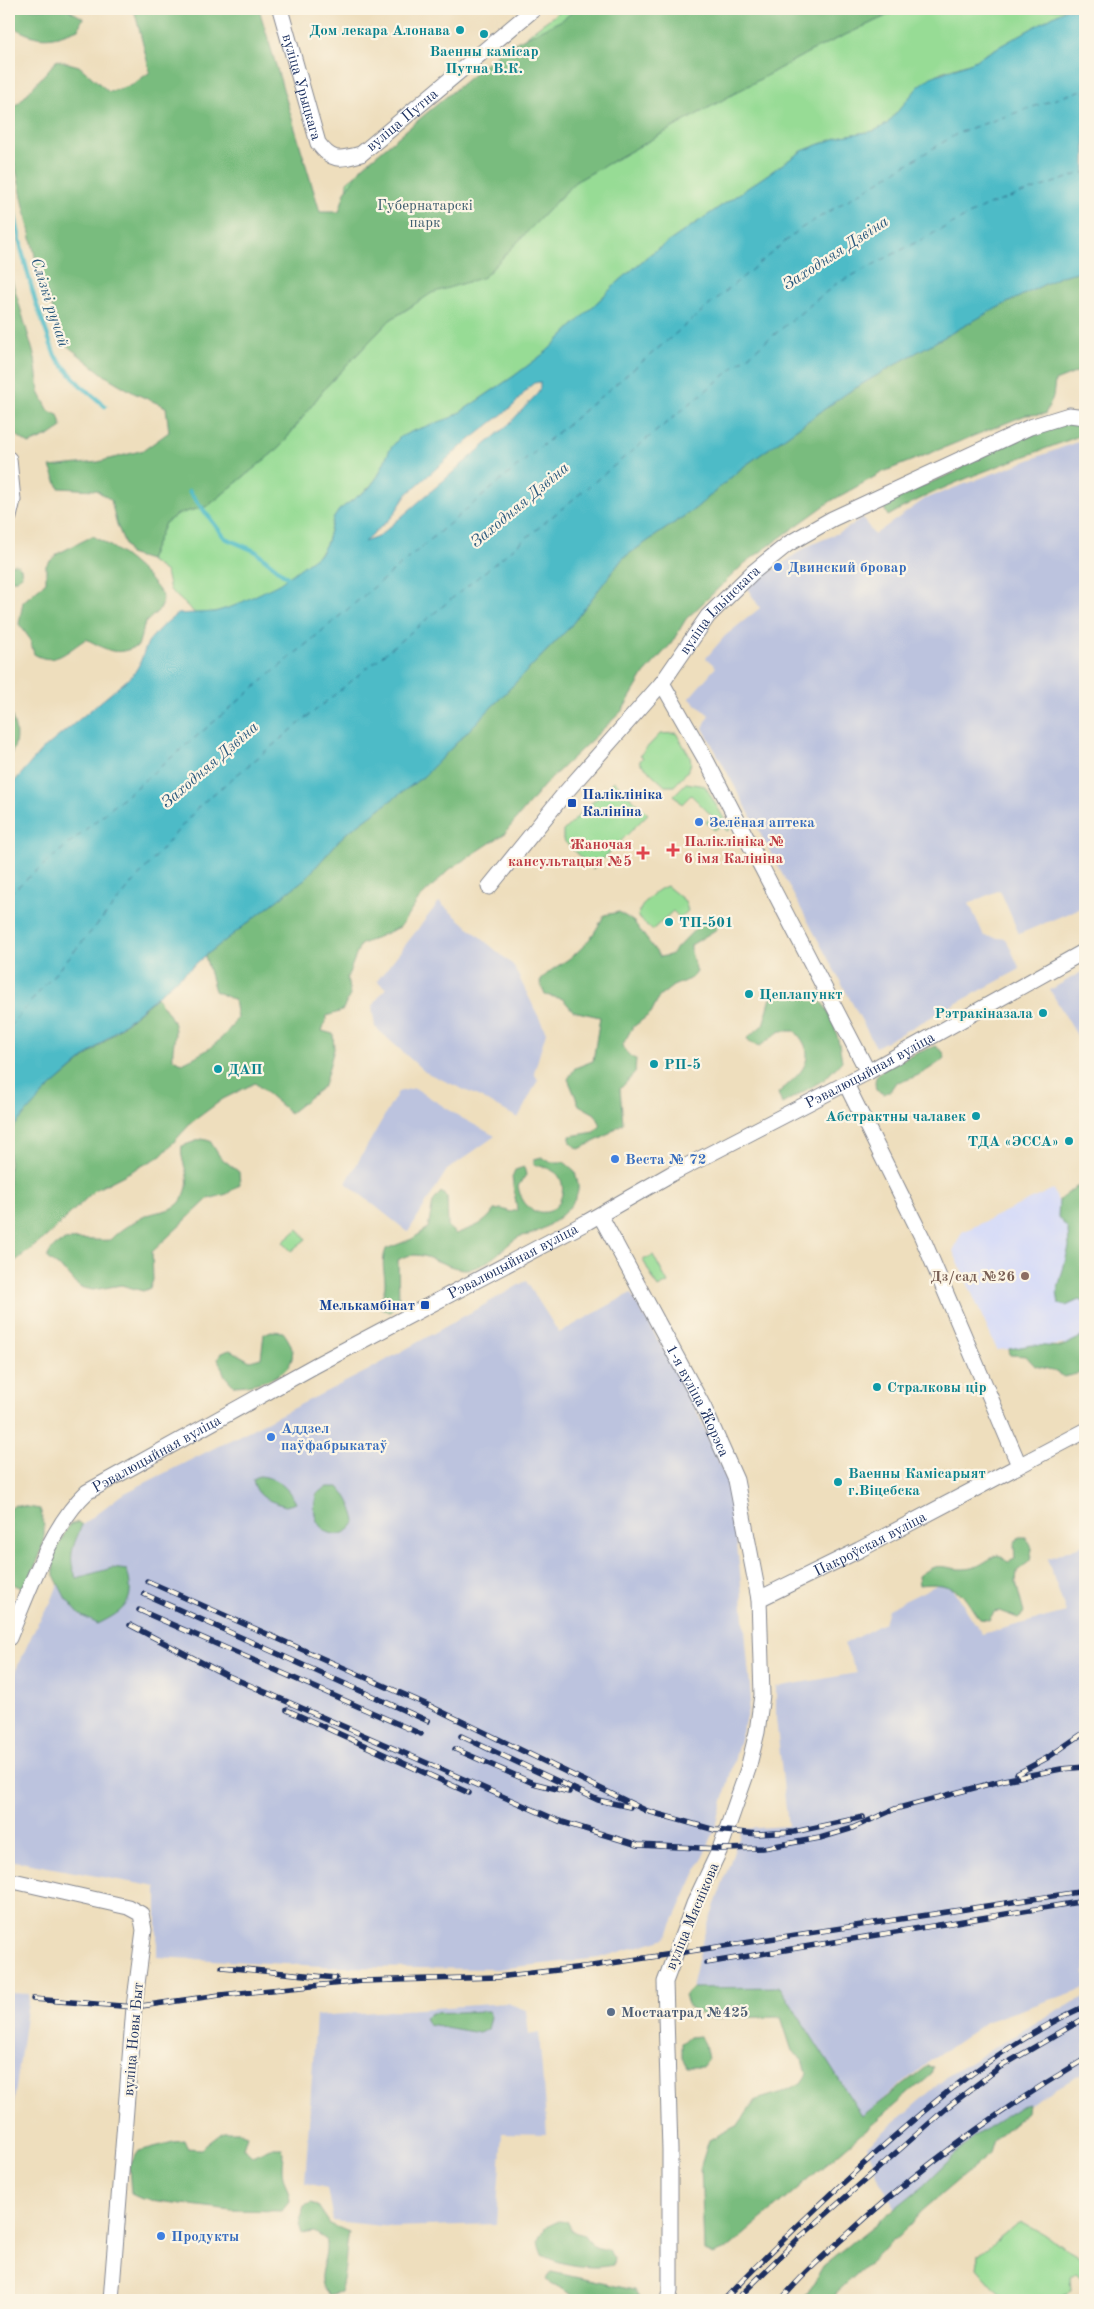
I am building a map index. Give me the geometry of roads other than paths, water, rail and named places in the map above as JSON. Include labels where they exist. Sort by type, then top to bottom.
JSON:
[{"type":"street","name":"вуліца Урыцкага","points":[[280,9],[318,143],[327,156],[333,157]]},
{"type":"street","name":"вуліца Путна","points":[[333,157],[343,159],[361,154],[534,9]]},
{"type":"street","name":"вуліца Ільінскага","points":[[489,887],[560,799],[662,683],[708,616],[752,573],[788,544],[840,515],[1030,427],[1068,415],[1085,417]]},
{"type":"street","points":[[9,459],[13,500],[9,517]]},
{"type":"street","points":[[662,683],[707,762],[868,1072]]},
{"type":"street","name":"Рэвалюцыйная вуліца","points":[[9,1638],[60,1523],[87,1492],[316,1364],[600,1215],[670,1174],[846,1084],[1085,951]]},
{"type":"street","points":[[846,1084],[922,1237],[1019,1464]]},
{"type":"street","name":"1-я вуліца Жорэса","points":[[600,1215],[704,1408],[736,1480],[759,1599]]},
{"type":"street","name":"Пакроўская вуліца","points":[[759,1599],[859,1550],[1019,1464],[1085,1431]]},
{"type":"street","name":"вуліца Мяснікова","points":[[668,2300],[670,2291],[670,2150],[664,1982],[694,1904],[720,1849],[748,1768],[757,1732],[762,1696],[759,1599]]},
{"type":"street","name":"вуліца Новы Быт","points":[[9,1880],[128,1907],[141,1914],[144,1930],[134,2006],[111,2300]]},
{"type":"water","name":"Заходняя Дзвіна","points":[[1066,9],[1085,9],[1085,270],[1061,276],[991,311],[847,393],[743,467],[696,508],[623,558],[569,628],[424,776],[344,835],[306,878],[205,956],[106,1039],[45,1092],[9,1132],[9,788],[41,751],[133,675],[148,642],[160,628],[177,614],[215,612],[234,606],[279,584],[321,553],[327,542],[333,519],[339,510],[369,488],[378,476],[390,449],[400,437],[453,417],[514,376],[546,352],[616,284],[649,255],[802,151],[842,136],[874,131],[887,124],[919,86],[931,77],[972,62]],"holes":[[[540,382],[537,394],[509,424],[378,537],[364,542],[392,517],[407,494],[462,446],[514,405],[529,387],[534,383]]]},
{"type":"waterway","name":"Слізкі ручай","points":[[9,186],[22,251],[35,300],[55,356],[80,385],[105,406]]},
{"type":"waterway","name":"Слізкі ручай","points":[[189,491],[225,538],[255,551],[293,582]]},
{"type":"railway","points":[[147,1581],[430,1706],[647,1811],[715,1830],[758,1834],[794,1832],[863,1817]]},
{"type":"railway","points":[[144,1594],[428,1721]]},
{"type":"railway","points":[[139,1610],[421,1734]]},
{"type":"railway","points":[[130,1625],[224,1674],[559,1821],[638,1845],[720,1849],[763,1848],[820,1838],[850,1829],[895,1809],[1004,1780],[1061,1769],[1085,1767]]},
{"type":"railway","points":[[287,1710],[469,1793]]},
{"type":"railway","points":[[1017,1774],[1047,1758],[1085,1732]]},
{"type":"railway","points":[[461,1736],[598,1800],[630,1807]]},
{"type":"railway","points":[[455,1749],[533,1783],[569,1792]]},
{"type":"railway","points":[[33,1999],[134,2007],[220,1995],[363,1981],[498,1977],[592,1966],[1085,1891]]},
{"type":"railway","points":[[706,1963],[1085,1901]]},
{"type":"railway","points":[[222,1967],[336,1978]]},
{"type":"railway","points":[[724,2300],[761,2261],[855,2171],[916,2118],[980,2068],[1014,2045],[1049,2024],[1085,2006]]},
{"type":"railway","points":[[736,2300],[798,2239],[949,2106],[1000,2067],[1085,2018]]},
{"type":"railway","points":[[781,2300],[805,2274],[876,2208],[933,2162],[992,2118],[1085,2059]]},
{"type":"place","name":"Дом лекара Алонава","points":[[460,30]]},
{"type":"place","name":"Ваенны камісар Путна В.К.","points":[[484,34]]},
{"type":"place","name":"Двинский бровар","points":[[778,567]]},
{"type":"place","name":"Паліклініка Калініна","points":[[572,803]]},
{"type":"place","name":"Зелёная аптека","points":[[699,822]]},
{"type":"place","name":"Паліклініка № 6 імя Калініна","points":[[673,850]]},
{"type":"place","name":"Жаночая кансультацыя №5","points":[[643,853]]},
{"type":"place","name":"ТП-501","points":[[669,922]]},
{"type":"place","name":"Цеплапункт","points":[[749,994]]},
{"type":"place","name":"Рэтракіназала","points":[[1043,1013]]},
{"type":"place","name":"РП-5","points":[[654,1064]]},
{"type":"place","name":"ДАП","points":[[218,1069]]},
{"type":"place","name":"Абстрактны чалавек","points":[[976,1116]]},
{"type":"place","name":"ТДА «ЭССА»","points":[[1069,1141]]},
{"type":"place","name":"Веста № 72","points":[[615,1159]]},
{"type":"place","name":"Дз/сад №26","points":[[1025,1276]]},
{"type":"place","name":"Мелькамбінат","points":[[425,1305]]},
{"type":"place","name":"Стралковы цір","points":[[877,1387]]},
{"type":"place","name":"Аддзел паўфабрыкатаў","points":[[271,1437]]},
{"type":"place","name":"Ваенны Камісарыят г.Віцебска","points":[[838,1482]]},
{"type":"place","name":"Мостаатрад №425","points":[[611,2012]]},
{"type":"place","name":"Продукты","points":[[161,2236]]},
{"type":"park label","name":"Губернатарскі парк","points":[[425,214]]}]
